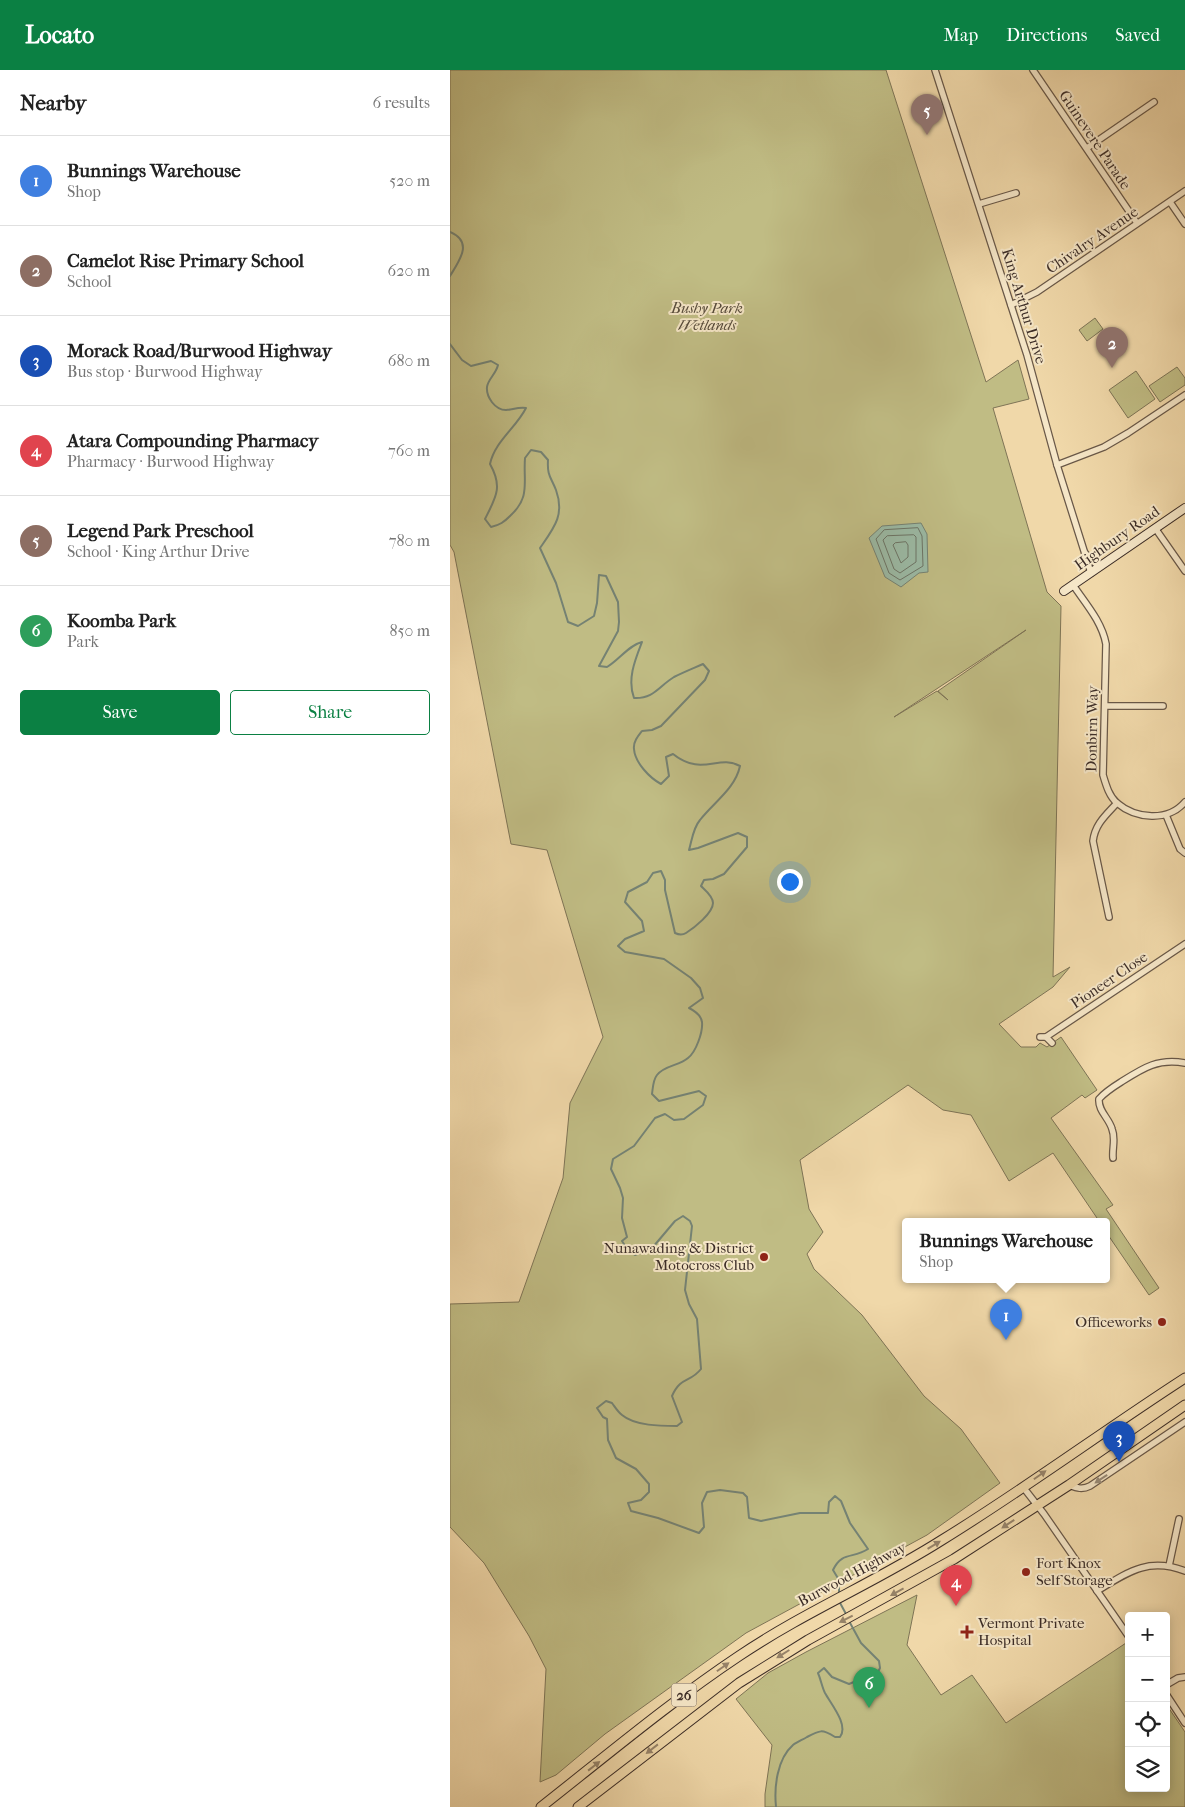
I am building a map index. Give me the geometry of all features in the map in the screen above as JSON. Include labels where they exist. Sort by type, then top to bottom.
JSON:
[{"type":"highway","name":"Burwood Highway","points":[[540,1807],[721,1668],[782,1628],[942,1540],[1185,1378]]},
{"type":"highway","name":"26","points":[[578,1807],[722,1695],[784,1654],[954,1559],[1038,1506],[1185,1405]]},
{"type":"highway","points":[[555,1796],[555,1807]]},
{"type":"main road","name":"Highbury Road","points":[[1064,591],[1185,508]]},
{"type":"street","name":"King Arthur Drive","points":[[935,70],[1011,305],[1057,465],[1091,573]]},
{"type":"street","name":"Guinevere Parade","points":[[1033,70],[1137,223]]},
{"type":"street","points":[[1087,148],[1154,102]]},
{"type":"street","name":"Chivalry Avenue","points":[[1011,305],[1037,292],[1185,191]]},
{"type":"street","points":[[979,204],[1016,193]]},
{"type":"street","points":[[1170,202],[1185,224]]},
{"type":"street","points":[[1057,465],[1104,447],[1128,434],[1185,395]]},
{"type":"street","points":[[1155,528],[1185,571]]},
{"type":"street","name":"King Arthur Drive","points":[[1084,552],[1099,567]]},
{"type":"street","name":"Donbirn Way","points":[[1073,585],[1100,624],[1104,634],[1106,644],[1103,775],[1109,792],[1117,803]]},
{"type":"street","points":[[1105,706],[1163,706]]},
{"type":"street","points":[[1109,917],[1093,841],[1094,831],[1099,822],[1117,803],[1134,813],[1166,816],[1185,802]]},
{"type":"street","points":[[1166,816],[1180,849],[1185,853]]},
{"type":"street","name":"Pioneer Close","points":[[1052,1043],[1043,1037],[1185,944]]},
{"type":"street","points":[[1113,1158],[1112,1148],[1114,1142],[1112,1129],[1098,1106],[1099,1099],[1145,1067],[1162,1061],[1185,1063]]},
{"type":"street","points":[[1105,1146],[1112,1148]]},
{"type":"street","points":[[1069,1484],[1078,1488],[1090,1486],[1185,1422]]},
{"type":"street","points":[[1023,1487],[1125,1631]]},
{"type":"street","points":[[1169,1566],[1179,1519]]},
{"type":"street","points":[[1098,1591],[1136,1568],[1150,1565],[1169,1566],[1185,1571]]},
{"type":"street","points":[[1170,1683],[1178,1678],[1185,1677]]},
{"type":"street","points":[[1170,1700],[1185,1723]]},
{"type":"green space","name":"Bushy Park Wetlands","points":[[450,70],[886,70],[986,382],[1018,360],[1029,399],[993,408],[1047,592],[1061,606],[1053,977],[1070,967],[1053,987],[999,1024],[1021,1047],[1036,1047],[1040,1043],[1047,1047],[1061,1037],[1097,1090],[1085,1098],[1082,1095],[1051,1118],[1113,1205],[1106,1209],[1159,1288],[1149,1295],[1110,1238],[1110,1218],[1097,1218],[1053,1153],[1009,1181],[971,1115],[943,1110],[908,1085],[800,1160],[809,1209],[823,1232],[807,1254],[814,1269],[862,1315],[924,1396],[961,1429],[1000,1483],[927,1535],[746,1633],[605,1734],[556,1775],[540,1782],[546,1669],[529,1636],[484,1563],[450,1527],[450,1304],[519,1302],[563,1178],[570,1103],[603,1037],[547,850],[511,844],[454,552],[450,545]],"holes":[[[1026,630],[938,691],[948,700],[937,691],[894,717]]]},
{"type":"green space","points":[[1095,318],[1103,329],[1087,341],[1079,330]]},
{"type":"green space","points":[[1177,367],[1185,378],[1185,385],[1160,402],[1149,386]]},
{"type":"green space","points":[[1136,371],[1155,399],[1128,418],[1109,390]]},
{"type":"green space","points":[[917,1595],[907,1645],[941,1695],[972,1675],[1006,1723],[1125,1644],[1125,1792],[1170,1792],[1170,1710],[1185,1732],[1185,1807],[765,1807],[772,1745],[736,1699],[768,1673]]},
{"type":"water","points":[[921,523],[927,534],[928,572],[919,573],[901,587],[885,577],[869,538],[882,526]]},
{"type":"waterway","points":[[450,232],[457,236],[463,246],[460,258],[450,276]]},
{"type":"waterway","points":[[450,344],[462,360],[471,366],[491,361],[498,365],[487,387],[488,395],[498,408],[506,410],[526,408],[496,448],[490,464],[497,486],[495,498],[485,519],[491,527],[504,522],[517,509],[525,489],[525,458],[531,450],[541,452],[548,460],[549,473],[558,499],[559,514],[554,527],[540,548],[556,583],[568,622],[578,626],[594,616],[599,575],[606,576],[618,602],[619,622],[618,631],[599,666],[607,667],[633,646],[642,642],[632,677],[631,684],[634,698],[647,696],[674,677],[703,664],[709,671],[705,680],[661,726],[652,730],[642,731],[639,735],[634,746],[640,765],[652,778],[661,784],[669,776],[666,757],[673,754],[683,761],[693,764],[701,765],[724,762],[740,766],[734,782],[698,823],[694,830],[689,850],[738,833],[747,837],[747,847],[724,874],[713,879],[704,880],[701,886],[713,900],[712,907],[707,916],[686,933],[675,933],[665,890],[665,880],[661,871],[653,873],[647,882],[628,892],[625,902],[642,921],[644,931],[625,939],[618,946],[625,952],[664,959],[691,978],[700,988],[703,998],[689,1008],[700,1017],[702,1022],[696,1047],[684,1061],[664,1069],[657,1075],[652,1094],[659,1101],[699,1091],[706,1096],[703,1105],[684,1119],[674,1120],[665,1114],[655,1118],[634,1146],[613,1159],[611,1169],[623,1198],[622,1218],[627,1237],[622,1241],[628,1250],[635,1255],[653,1247],[675,1221],[683,1216],[690,1221],[692,1226],[685,1290],[689,1304],[697,1319],[701,1369],[682,1382],[672,1396],[682,1422],[677,1426],[648,1425],[627,1419],[612,1403],[606,1401],[597,1408],[603,1417],[607,1419],[608,1440],[616,1458],[636,1469],[649,1484],[649,1492],[641,1500],[628,1503],[631,1511],[658,1518],[699,1533],[704,1527],[702,1503],[707,1492],[720,1490],[743,1493],[747,1497],[749,1518],[761,1521],[800,1513],[828,1513],[829,1502],[835,1496],[841,1501],[850,1523],[868,1549],[844,1558],[836,1564],[833,1570],[839,1580],[839,1594]]},
{"type":"waterway","points":[[839,1601],[846,1614]]},
{"type":"waterway","points":[[776,1807],[778,1774],[783,1758],[788,1751],[795,1744],[818,1732],[824,1732],[835,1737],[840,1737],[842,1732],[841,1721],[825,1693],[818,1673],[824,1668],[832,1677],[849,1684],[878,1672],[880,1668],[879,1661],[861,1643],[849,1621]]},
{"type":"place","name":"Legend Park Preschool","points":[[927,135]]},
{"type":"place","name":"Camelot Rise Primary School","points":[[1112,368]]},
{"type":"place","name":"Nunawading & District Motocross Club","points":[[764,1257]]},
{"type":"place","name":"Officeworks","points":[[1162,1322]]},
{"type":"place","name":"Bunnings Warehouse","points":[[1006,1340]]},
{"type":"place","name":"Morack Road/Burwood Highway","points":[[1119,1462]]},
{"type":"place","name":"Fort Knox Self Storage","points":[[1026,1572]]},
{"type":"place","name":"Atara Compounding Pharmacy","points":[[956,1606]]},
{"type":"place","name":"Vermont Private Hospital","points":[[967,1632]]},
{"type":"place","name":"Koomba Park","points":[[869,1708]]}]
